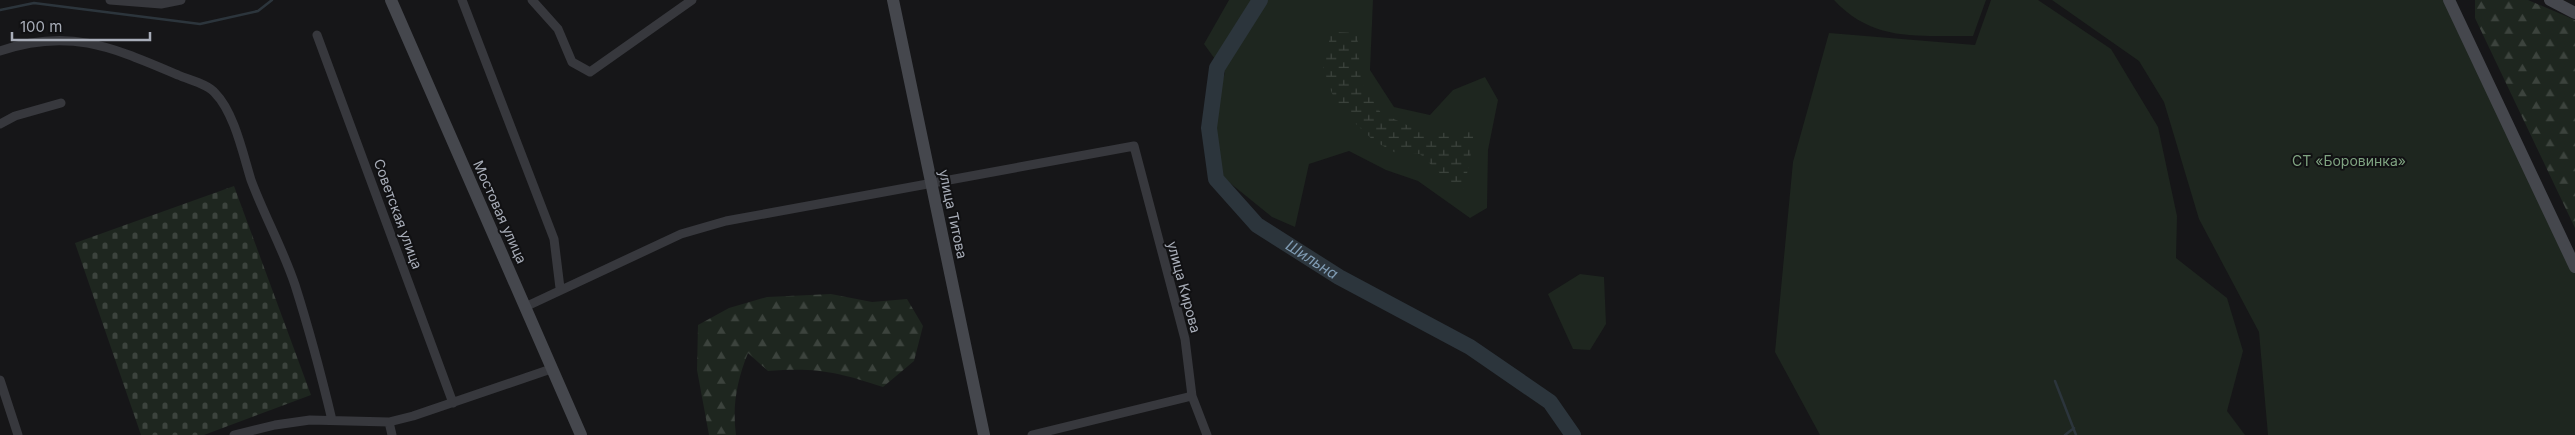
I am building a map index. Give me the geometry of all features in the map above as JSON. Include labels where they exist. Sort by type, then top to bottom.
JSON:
[{"type":"street","points":[[110,0],[161,4],[181,0]]},
{"type":"street","name":"Мостовая улица","points":[[392,0],[581,435]]},
{"type":"street","points":[[462,0],[554,239],[560,288]]},
{"type":"street","points":[[532,0],[558,29],[572,62],[590,72],[692,0]]},
{"type":"street","name":"улица Титова","points":[[893,0],[984,435]]},
{"type":"street","points":[[2550,0],[2575,13]]},
{"type":"street","points":[[2450,1],[2575,267]]},
{"type":"street","name":"Советская улица","points":[[317,35],[453,403]]},
{"type":"street","points":[[0,51],[21,43],[47,39],[72,39],[147,62],[214,91],[223,103],[240,143],[258,197],[294,283],[332,420]]},
{"type":"street","points":[[0,124],[15,116],[61,103]]},
{"type":"street","name":"улица Кирова","points":[[931,184],[1134,146],[1185,338],[1192,396],[1206,435]]},
{"type":"street","points":[[525,307],[560,288],[681,234],[726,221],[931,184]]},
{"type":"street","points":[[234,435],[275,425],[310,420],[389,422],[453,403],[551,369]]},
{"type":"street","points":[[0,380],[18,435]]},
{"type":"street","points":[[1032,435],[1192,396]]},
{"type":"street","points":[[389,422],[392,435]]},
{"type":"green space","points":[[1229,0],[1373,0],[1370,70],[1394,107],[1430,115],[1453,90],[1485,77],[1498,100],[1488,150],[1487,208],[1470,218],[1418,181],[1386,170],[1349,151],[1309,164],[1295,227],[1272,217],[1214,170],[1210,119],[1225,73],[1204,44]]},
{"type":"green space","points":[[1834,0],[1986,0],[1973,36],[1916,36],[1881,30],[1865,24],[1849,14]]},
{"type":"green space","points":[[1991,0],[2038,0],[2111,49],[2158,127],[2177,216],[2176,258],[2227,298],[2243,351],[2227,411],[2245,435],[1820,435],[1775,352],[1793,162],[1829,33],[1975,45]]},
{"type":"green space","name":"СТ «Боровинка»","points":[[2052,0],[2448,0],[2575,264],[2575,435],[2268,435],[2259,332],[2199,219],[2164,102],[2139,61]]},
{"type":"green space","points":[[2475,0],[2528,0],[2575,20],[2575,228],[2475,18]]},
{"type":"green space","points":[[1331,32],[1357,33],[1361,82],[1381,113],[1422,132],[1451,133],[1474,126],[1464,189],[1450,183],[1420,154],[1396,153],[1374,141],[1337,106],[1323,70]]},
{"type":"green space","points":[[234,186],[311,395],[204,435],[141,435],[75,243]]},
{"type":"green space","points":[[1580,274],[1604,277],[1606,324],[1590,350],[1573,349],[1548,294]]},
{"type":"green space","points":[[831,294],[872,302],[907,299],[923,326],[914,361],[883,387],[839,374],[814,370],[768,371],[748,353],[736,393],[736,435],[709,435],[697,370],[698,325],[729,308],[767,297]]},
{"type":"waterway","points":[[0,10],[34,3],[200,24],[258,11],[272,0]]},
{"type":"waterway","name":"Шильна","points":[[1260,0],[1217,68],[1209,128],[1216,179],[1257,225],[1339,277],[1470,347],[1550,402],[1573,435]]},
{"type":"waterway","points":[[2055,381],[2076,435]]},
{"type":"waterway","points":[[2065,435],[2074,428]]}]
